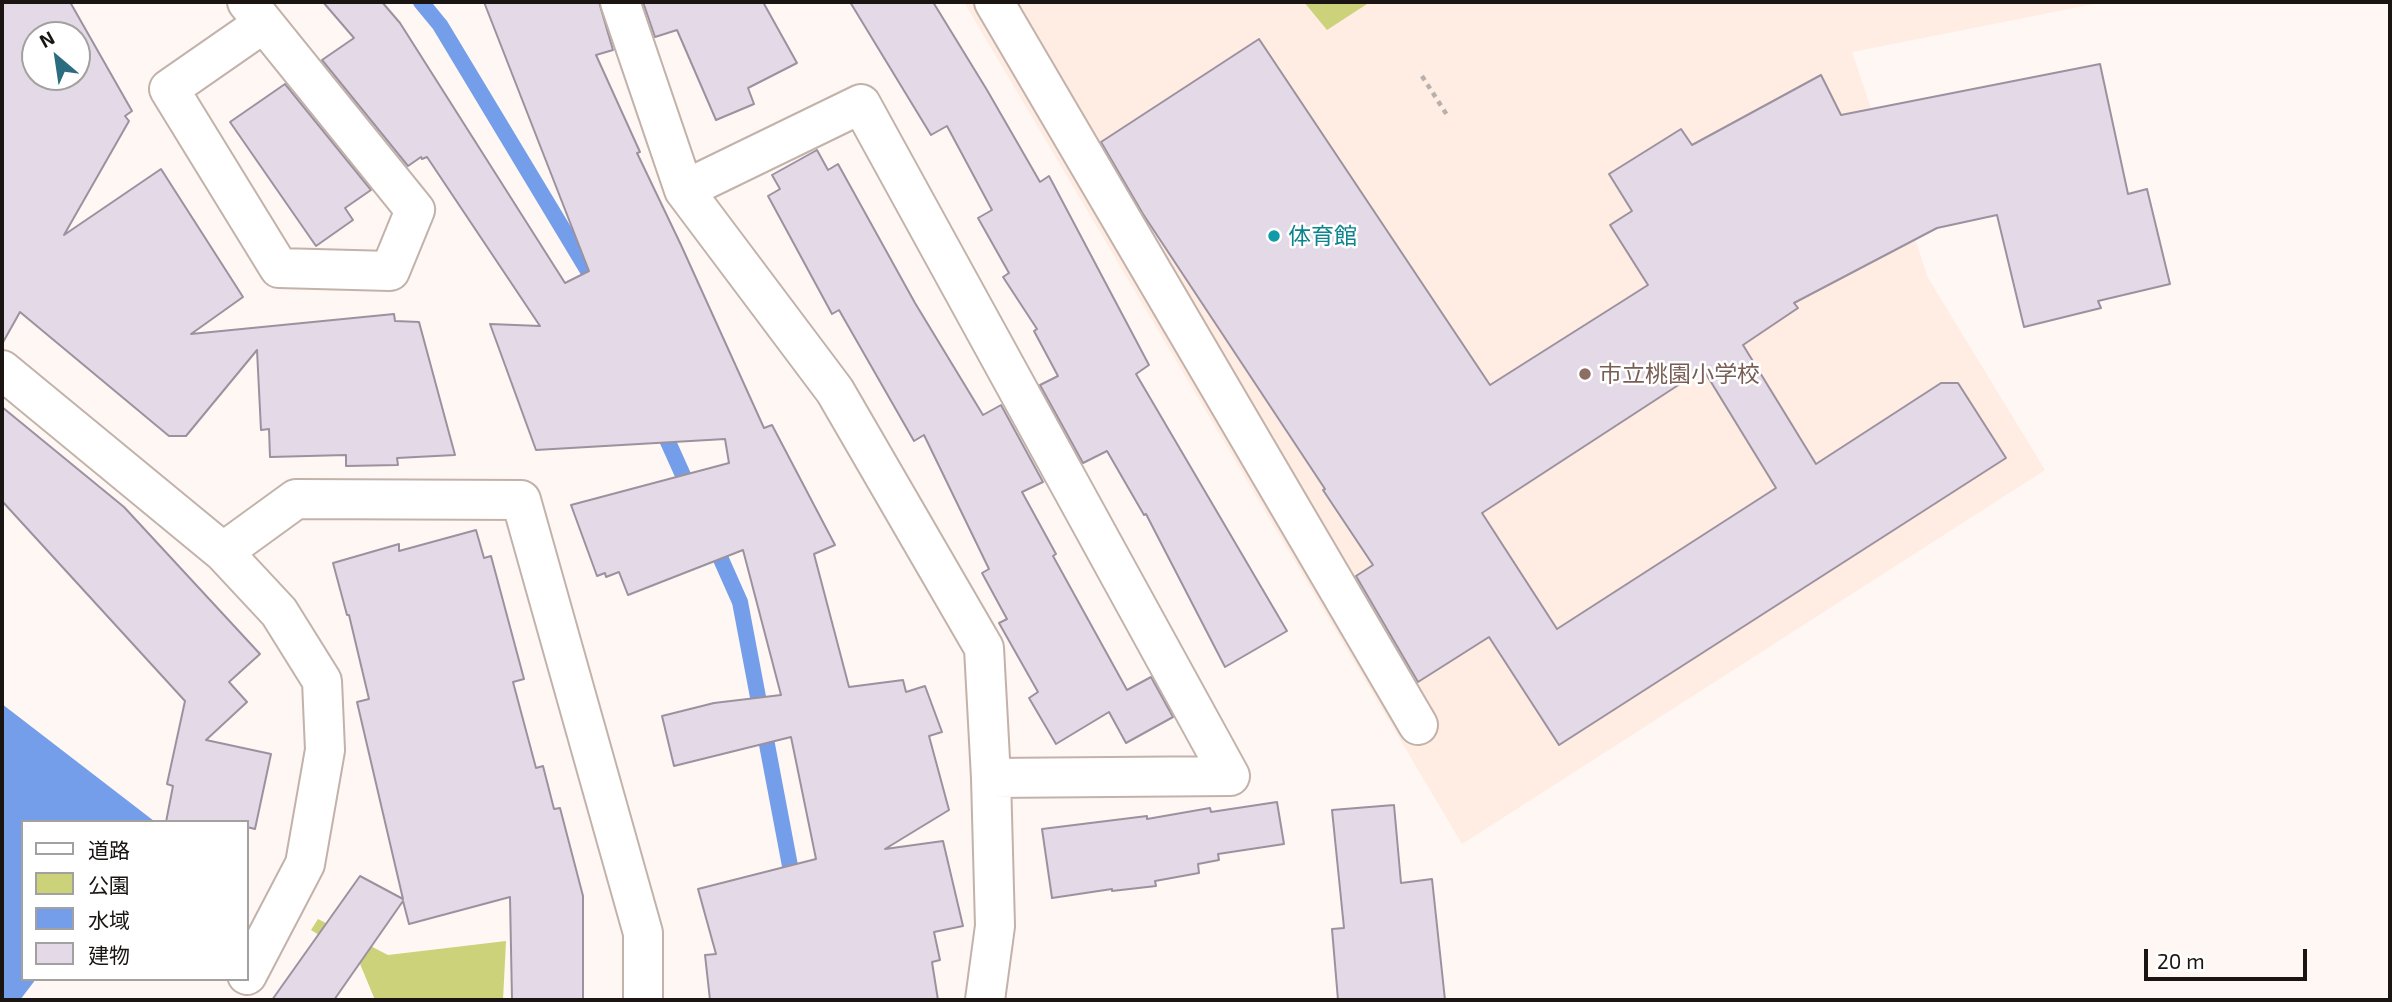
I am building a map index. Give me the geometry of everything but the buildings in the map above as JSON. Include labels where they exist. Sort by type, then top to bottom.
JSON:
[{"type":"street","points":[[620,2],[684,190],[835,391],[984,648],[995,926],[985,1000]]},
{"type":"street","points":[[994,2],[1418,725]]},
{"type":"street","points":[[255,13],[415,210],[390,271],[279,268],[169,89],[255,13]]},
{"type":"street","points":[[684,190],[861,104],[1230,776],[991,778]]},
{"type":"street","points":[[2,370],[223,552],[279,612],[321,681],[325,750],[305,864],[248,973]]},
{"type":"street","points":[[223,552],[296,499],[521,500],[643,933],[643,1000]]},
{"type":"street","points":[[233,1000],[244,981]]},
{"type":"path","points":[[1422,76],[1447,116]]},
{"type":"shaded area","name":"市立桃園小学校","points":[[964,2],[2104,2],[1852,52],[1928,278],[2045,470],[1462,844]]},
{"type":"green space","points":[[1304,2],[1370,2],[1327,30]]},
{"type":"green space","points":[[318,919],[388,955],[506,941],[503,1000],[375,1000],[358,959],[311,930]]},
{"type":"water","points":[[2,704],[153,820],[21,820],[21,981],[34,981],[20,1000],[2,1000]]},
{"type":"waterway","points":[[421,2],[440,25],[599,289]]},
{"type":"waterway","points":[[660,424],[691,493]]},
{"type":"waterway","points":[[712,539],[740,602],[794,887]]},
{"type":"place","name":"体育館","points":[[1274,236]]},
{"type":"place","name":"市立桃園小学校","points":[[1585,374]]}]
